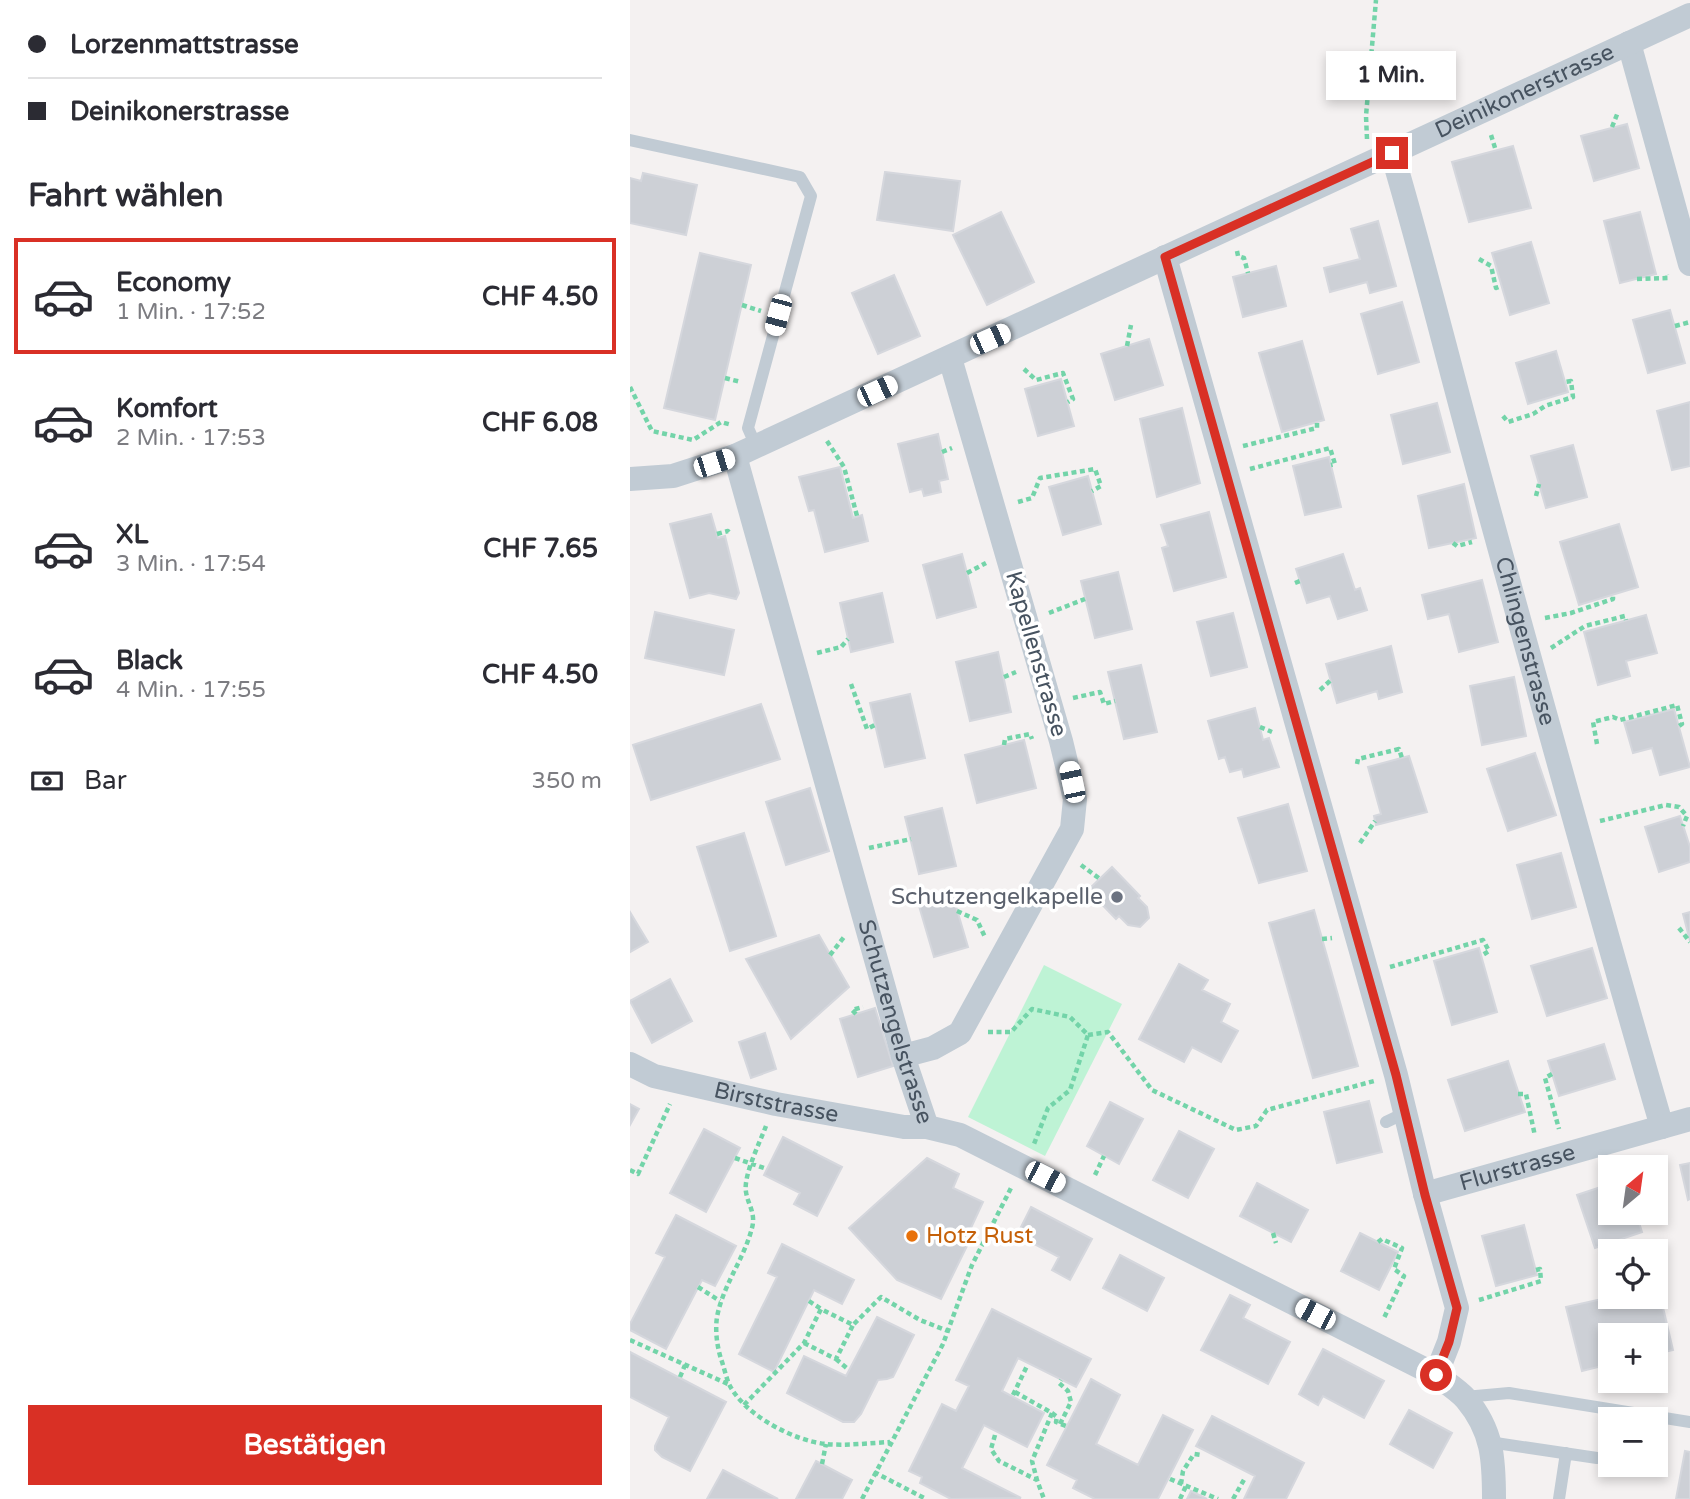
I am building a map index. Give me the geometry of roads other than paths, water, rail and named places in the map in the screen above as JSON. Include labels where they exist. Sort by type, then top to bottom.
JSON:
[{"type":"street","name":"Deinikonerstrasse","points":[[630,479],[673,476],[950,358],[1690,15]]},
{"type":"street","points":[[1629,43],[1690,264]]},
{"type":"street","name":"Chlingenstrasse","points":[[1392,153],[1574,820],[1662,1127]]},
{"type":"street","points":[[1165,257],[1396,1075],[1395,1117],[1425,1195],[1457,1308],[1449,1342],[1436,1375]]},
{"type":"street","name":"Kapellenstrasse","points":[[903,1056],[933,1048],[960,1033],[1072,829],[1075,799],[1062,741],[950,358]]},
{"type":"street","name":"Schutzengelstrasse","points":[[746,444],[903,1056],[927,1127],[960,1135],[1436,1375],[1465,1397],[1485,1426],[1493,1463],[1494,1499]]},
{"type":"street","name":"Birststrasse","points":[[630,1064],[654,1076],[776,1104],[904,1126],[927,1127]]},
{"type":"street","name":"Flurstrasse","points":[[1425,1195],[1690,1119]]},
{"type":"lane","points":[[630,140],[800,177],[811,196],[746,444]]},
{"type":"lane","points":[[1465,1397],[1509,1392],[1690,1422]]},
{"type":"lane","points":[[1489,1442],[1597,1458]]},
{"type":"lane","points":[[1559,1499],[1566,1453]]},
{"type":"place","name":"Schutzengelkapelle","points":[[1117,897]]},
{"type":"place","name":"Hotz Rust","points":[[912,1236]]}]
